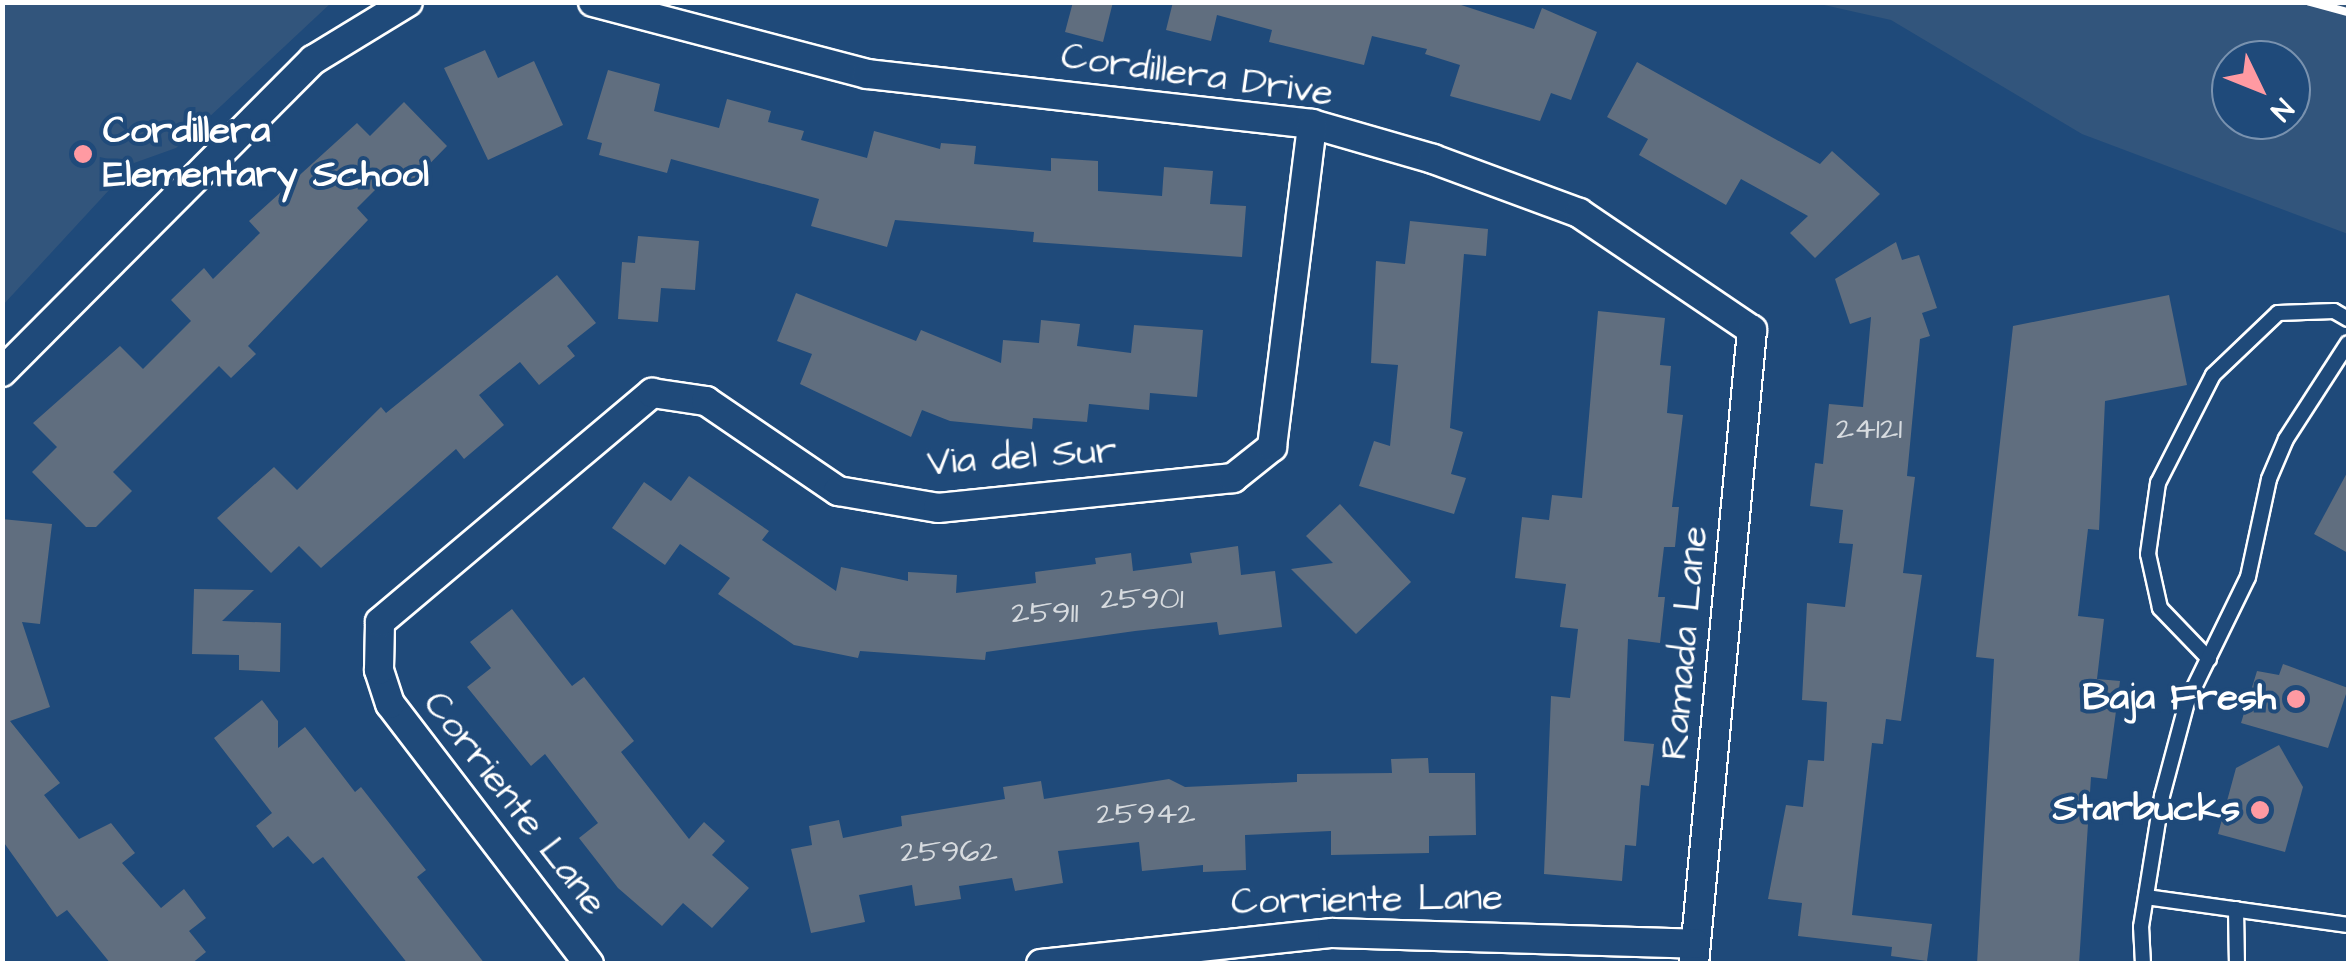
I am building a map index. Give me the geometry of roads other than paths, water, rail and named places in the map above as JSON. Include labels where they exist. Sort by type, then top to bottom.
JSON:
[{"type":"street","points":[[4,366],[313,60],[408,2]]},
{"type":"street","name":"Cordillera Drive","points":[[594,2],[867,74],[1312,124],[1432,159],[1579,213],[1752,330]]},
{"type":"street","name":"Via del Sur","points":[[381,688],[380,622],[652,393],[706,401],[838,492],[938,508],[1234,478],[1272,446],[1312,124]]},
{"type":"street","name":"Ramada Lane","points":[[1695,954],[1752,330]]},
{"type":"street","name":"Corriente Lane","points":[[381,688],[590,964]]},
{"type":"street","name":"Corriente Lane","points":[[1041,964],[1332,933],[1695,954]]},
{"type":"lane","points":[[2209,659],[2160,608],[2148,554],[2158,483],[2213,375],[2278,313],[2334,311],[2348,319]]},
{"type":"lane","points":[[2144,964],[2146,896],[2162,796],[2187,702],[2248,577],[2274,466],[2348,343]]},
{"type":"lane","points":[[2146,896],[2348,925]]},
{"type":"lane","points":[[2236,909],[2237,964]]},
{"type":"railway","points":[[2310,2],[2348,12]]},
{"type":"place","name":"Cordillera Elementary School","points":[[83,154]]},
{"type":"place","name":"Baja Fresh","points":[[2296,699]]},
{"type":"place","name":"Starbucks","points":[[2260,810]]}]
